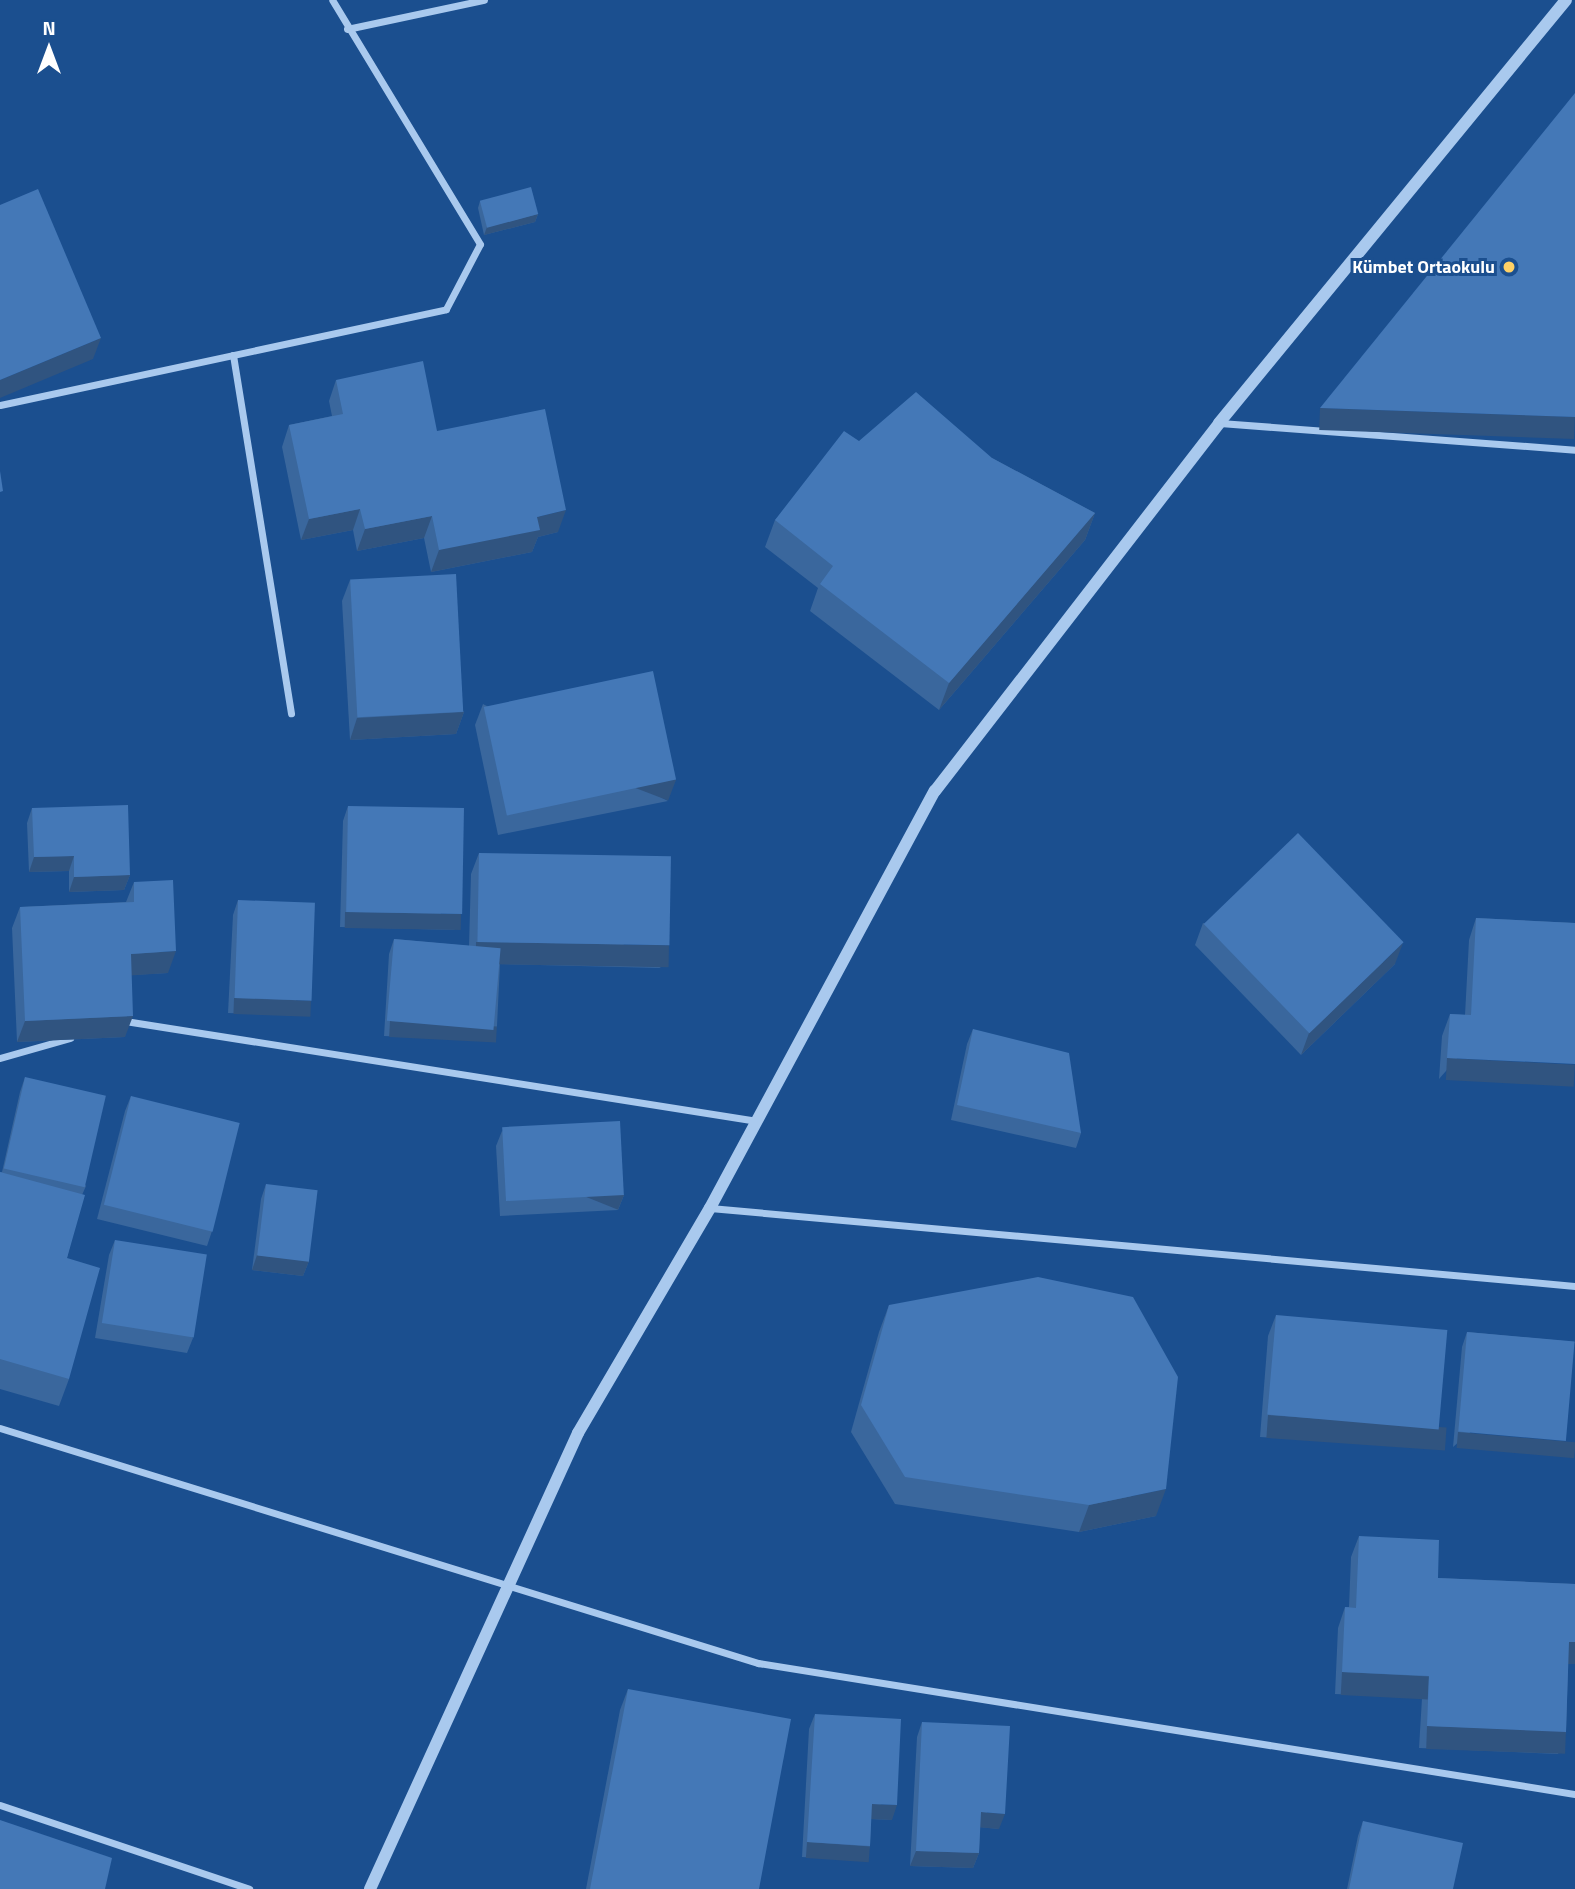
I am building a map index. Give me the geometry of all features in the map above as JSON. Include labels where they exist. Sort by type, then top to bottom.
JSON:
[{"type":"street","points":[[0,405],[446,309],[480,244],[347,29],[332,0]]},
{"type":"street","points":[[347,29],[484,0]]},
{"type":"street","points":[[370,1889],[578,1433],[710,1208],[935,791],[1219,423],[1566,0]]},
{"type":"street","points":[[233,355],[291,713]]},
{"type":"street","points":[[1219,423],[1575,450]]},
{"type":"street","points":[[110,1026],[135,1018],[757,1121]]},
{"type":"street","points":[[0,1058],[86,1033]]},
{"type":"street","points":[[710,1208],[1575,1286]]},
{"type":"street","points":[[0,1428],[508,1588],[758,1663],[1575,1794]]},
{"type":"street","points":[[0,1805],[249,1889]]},
{"type":"building","name":"Kümbet Ortaokulu","points":[[1575,93],[1575,417],[1320,408]]},
{"type":"building","points":[[531,187],[538,214],[487,228],[480,201]]},
{"type":"building","points":[[38,189],[101,338],[0,380],[0,205]]},
{"type":"building","points":[[423,361],[437,431],[545,409],[566,510],[537,517],[540,530],[439,550],[432,516],[365,529],[360,509],[309,519],[289,425],[343,414],[336,380]]},
{"type":"building","points":[[916,392],[992,458],[1095,513],[949,683],[820,584],[833,566],[775,520],[844,431],[859,441]]},
{"type":"building","points":[[0,471],[3,491],[0,492]]},
{"type":"building","points":[[456,574],[463,712],[357,717],[350,580]]},
{"type":"building","points":[[653,671],[676,780],[507,816],[484,707]]},
{"type":"building","points":[[128,805],[130,875],[74,877],[74,856],[34,857],[32,808]]},
{"type":"building","points":[[348,806],[464,808],[462,914],[346,912]]},
{"type":"building","points":[[1298,833],[1404,942],[1309,1033],[1204,924]]},
{"type":"building","points":[[479,853],[671,856],[669,945],[477,942]]},
{"type":"building","points":[[173,880],[176,951],[131,954],[133,1016],[25,1021],[20,907],[134,902],[134,882]]},
{"type":"building","points":[[238,900],[315,903],[312,1001],[235,998]]},
{"type":"building","points":[[1476,918],[1575,923],[1575,1064],[1447,1058],[1450,1014],[1471,1015]]},
{"type":"building","points":[[394,939],[501,948],[493,1030],[387,1021]]},
{"type":"building","points":[[973,1029],[1069,1053],[1081,1133],[957,1105]]},
{"type":"building","points":[[25,1077],[106,1096],[85,1187],[4,1169]]},
{"type":"building","points":[[131,1096],[240,1123],[213,1232],[104,1205]]},
{"type":"building","points":[[620,1121],[624,1195],[506,1201],[502,1127]]},
{"type":"building","points":[[0,1172],[85,1195],[67,1258],[100,1268],[69,1379],[0,1359]]},
{"type":"building","points":[[266,1184],[318,1190],[309,1262],[257,1255]]},
{"type":"building","points":[[115,1240],[207,1255],[194,1338],[102,1323]]},
{"type":"building","points":[[1038,1277],[1133,1297],[1178,1377],[1166,1489],[1089,1505],[905,1477],[861,1405],[889,1305]]},
{"type":"building","points":[[1276,1315],[1447,1330],[1439,1430],[1267,1415]]},
{"type":"building","points":[[1467,1332],[1575,1341],[1566,1441],[1458,1432]]},
{"type":"building","points":[[1359,1536],[1439,1540],[1438,1578],[1575,1584],[1575,1642],[1569,1642],[1566,1732],[1427,1726],[1429,1676],[1342,1672],[1345,1607],[1356,1608]]},
{"type":"building","points":[[628,1689],[791,1719],[759,1889],[590,1889]]},
{"type":"building","points":[[815,1714],[901,1719],[897,1805],[872,1804],[870,1846],[807,1842]]},
{"type":"building","points":[[922,1722],[1010,1726],[1005,1814],[981,1812],[979,1853],[916,1851]]},
{"type":"building","points":[[0,1820],[112,1858],[105,1889],[0,1889]]},
{"type":"building","points":[[1363,1821],[1463,1843],[1453,1889],[1349,1889]]},
{"type":"place","name":"Kümbet Ortaokulu","points":[[1509,267]]}]
